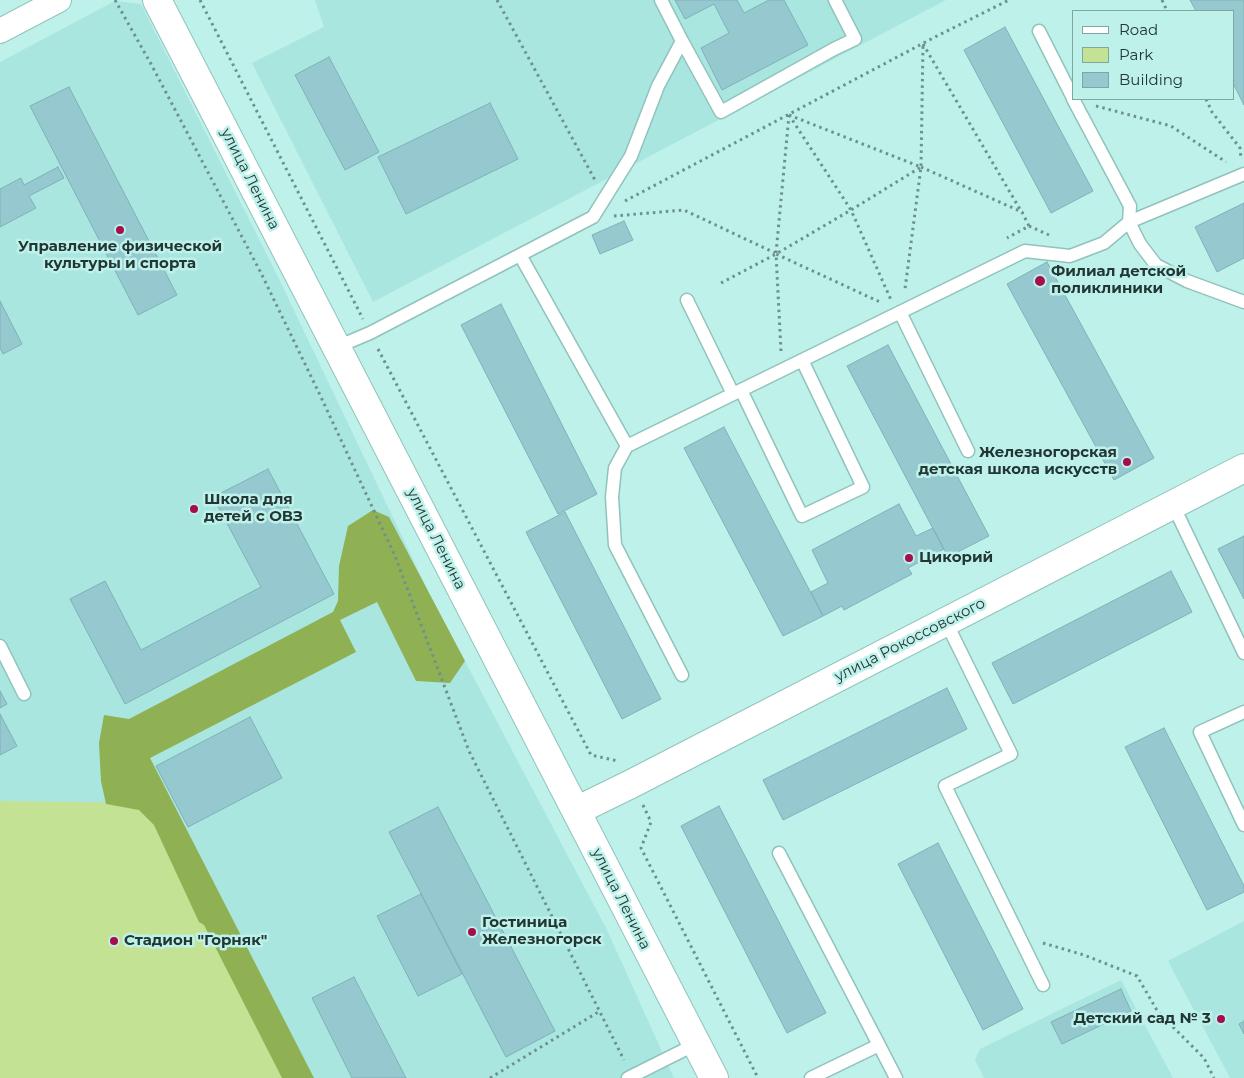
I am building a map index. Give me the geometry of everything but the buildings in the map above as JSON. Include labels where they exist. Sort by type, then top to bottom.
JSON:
[{"type":"main road","name":"улица Ленина","points":[[157,0],[714,1078]]},
{"type":"main road","name":"улица Рокоссовского","points":[[576,811],[1244,468]]},
{"type":"street","points":[[0,31],[59,0]]},
{"type":"lane","points":[[661,0],[721,112],[855,39],[835,0]]},
{"type":"lane","points":[[1039,31],[1072,97]]},
{"type":"lane","points":[[336,347],[370,333],[592,218],[632,156],[658,86],[682,41]]},
{"type":"lane","points":[[1074,100],[1130,206],[1129,222],[1140,244],[1156,265],[1187,281],[1244,302]]},
{"type":"lane","points":[[682,675],[615,545],[612,497],[615,468],[627,446],[802,360],[896,307],[1025,251],[1070,256],[1104,243],[1129,222],[1244,174]]},
{"type":"lane","points":[[520,255],[627,446]]},
{"type":"lane","points":[[687,300],[802,516],[863,487],[802,360]]},
{"type":"lane","points":[[896,307],[968,451]]},
{"type":"lane","points":[[1173,505],[1244,653]]},
{"type":"lane","points":[[946,622],[1011,754],[945,786],[1043,985]]},
{"type":"lane","points":[[0,646],[24,694]]},
{"type":"lane","points":[[1244,712],[1200,732],[1244,825]]},
{"type":"lane","points":[[780,854],[896,1078]]},
{"type":"lane","points":[[631,1077],[696,1044]]},
{"type":"lane","points":[[811,1078],[879,1045]]},
{"type":"path","points":[[115,0],[260,273],[320,395],[395,556],[468,752],[600,1011],[631,1077]]},
{"type":"path","points":[[200,0],[370,333],[591,755],[620,762],[633,783],[652,822],[641,848],[758,1078]]},
{"type":"path","points":[[497,0],[605,198]]},
{"type":"path","points":[[592,218],[1009,0]]},
{"type":"path","points":[[904,295],[921,167],[923,44]]},
{"type":"path","points":[[923,44],[1029,226],[1016,233]]},
{"type":"path","points":[[1077,100],[1171,126],[1244,174]]},
{"type":"path","points":[[1206,100],[1212,112],[1240,148],[1244,174]]},
{"type":"path","points":[[789,115],[921,167],[1022,212]]},
{"type":"path","points":[[789,115],[852,210],[896,307]]},
{"type":"path","points":[[782,359],[776,254],[789,115]]},
{"type":"path","points":[[721,283],[852,210],[921,167]]},
{"type":"path","points":[[592,218],[684,210],[882,303]]},
{"type":"path","points":[[1019,937],[1084,954],[1137,976],[1158,1012],[1204,1058],[1214,1078]]},
{"type":"path","points":[[490,1078],[600,1011]]},
{"type":"shaded area","points":[[315,0],[946,0],[373,302],[252,63],[324,27]]},
{"type":"shaded area","points":[[115,1],[141,4],[279,279],[429,593],[607,930],[674,1078],[297,1078],[159,804],[0,801],[0,62]]},
{"type":"shaded area","name":"Детский сад № 3","points":[[1244,921],[1244,1078],[1230,1078],[1168,961]]},
{"type":"shaded area","points":[[1121,980],[1173,1078],[984,1078],[975,1060],[980,1049]]},
{"type":"green space","points":[[373,510],[389,517],[465,661],[450,683],[416,681],[377,602],[340,620],[356,652],[150,758],[314,1078],[282,1078],[204,925],[199,922],[154,825],[139,810],[106,804],[101,781],[99,743],[104,715],[129,719],[333,612],[338,601],[339,566],[348,526]]},
{"type":"green space","name":"Стадион \"Горняк\"","points":[[0,801],[159,803],[298,1078],[0,1078]]},
{"type":"place","name":"Управление физической культуры и спорта","points":[[120,230]]},
{"type":"place","name":"Филиал детской поликлиники","points":[[1040,281]]},
{"type":"place","name":"Железногорская детская школа искусств","points":[[1127,462]]},
{"type":"place","name":"Школа для детей с ОВЗ","points":[[194,509]]},
{"type":"place","name":"Цикорий","points":[[909,558]]},
{"type":"place","name":"Гостиница Железногорск","points":[[472,932]]},
{"type":"place","name":"Стадион \"Горняк\"","points":[[114,941]]},
{"type":"place","name":"Детский сад № 3","points":[[1221,1019]]}]
